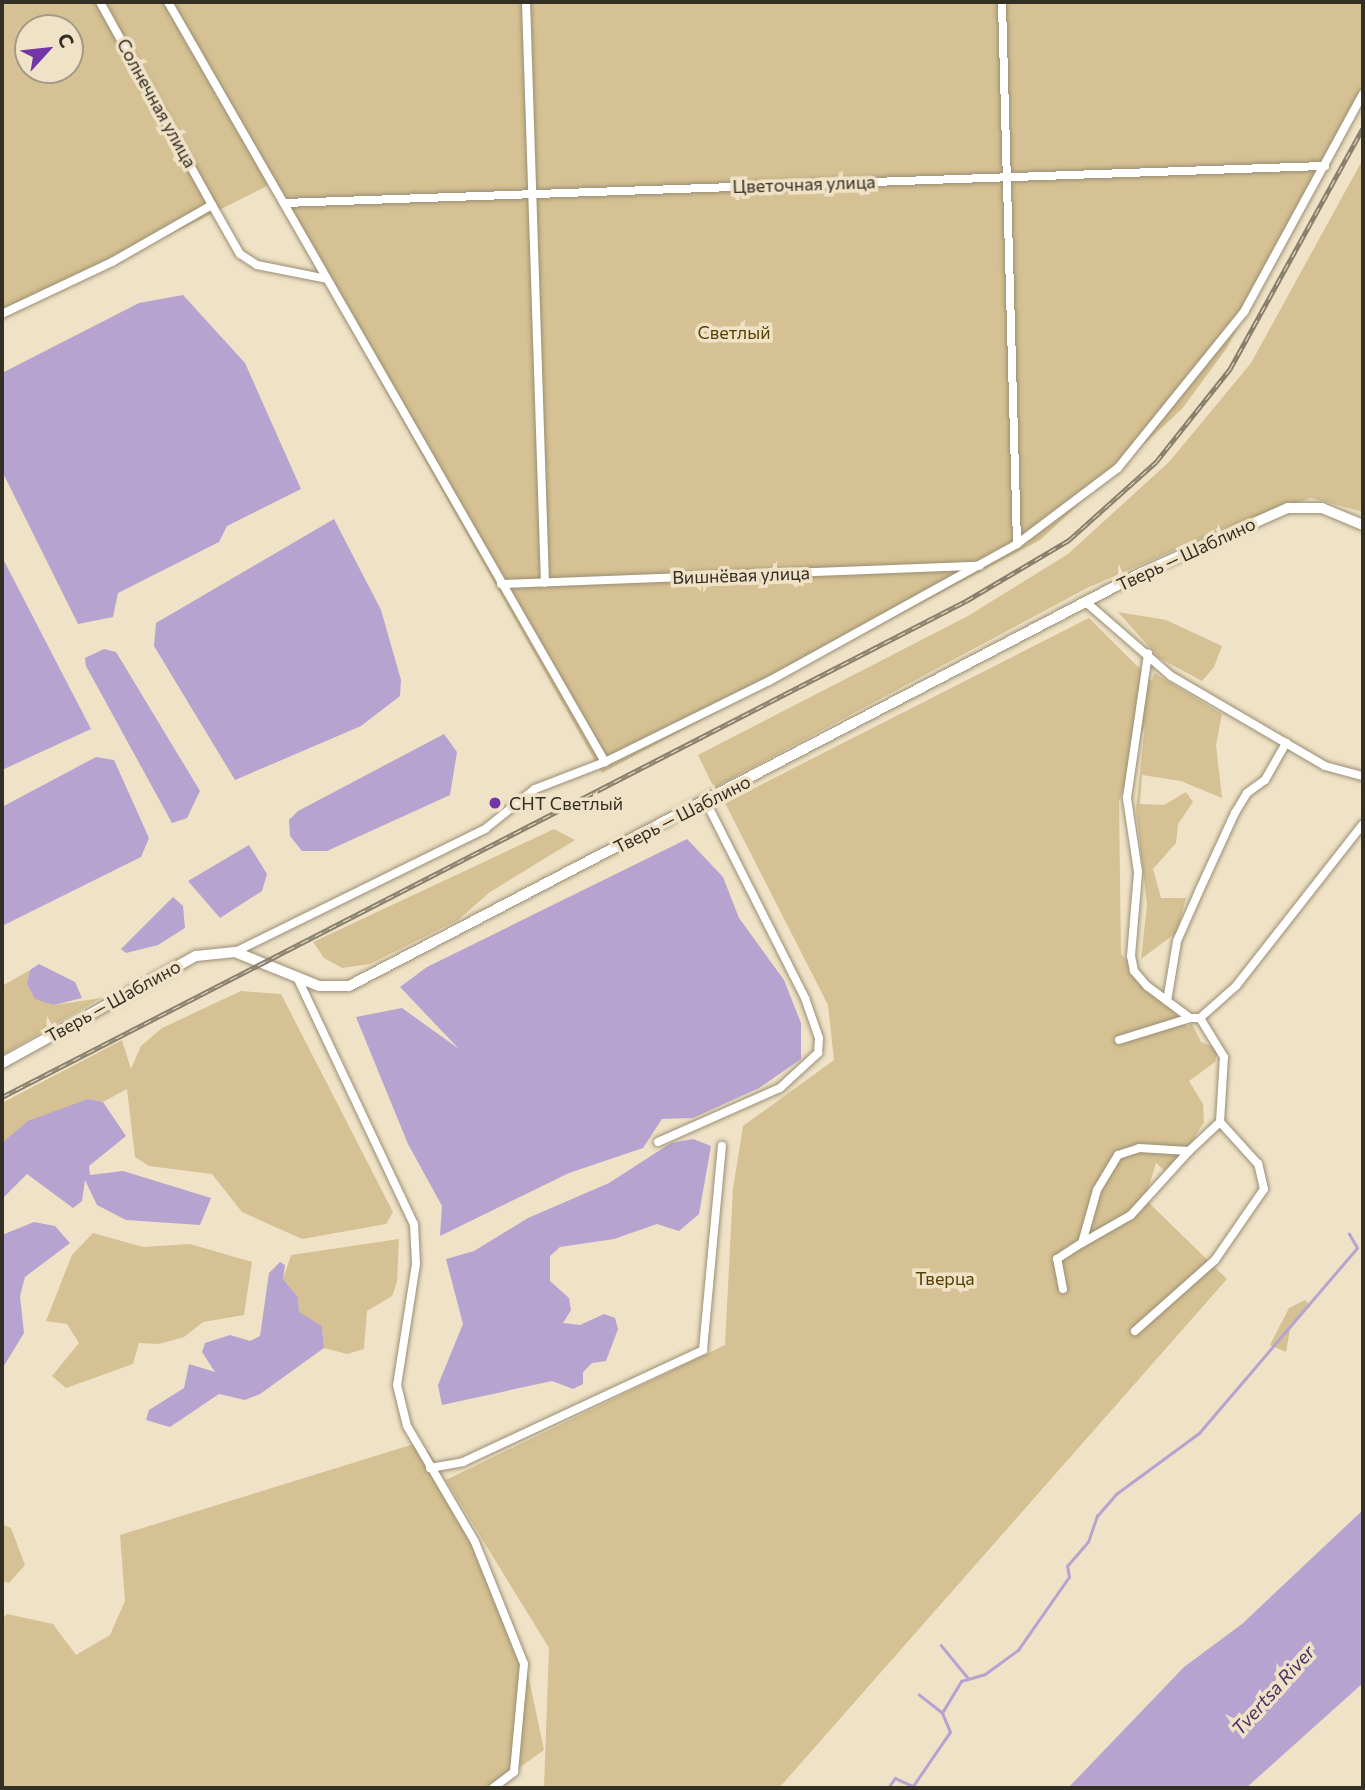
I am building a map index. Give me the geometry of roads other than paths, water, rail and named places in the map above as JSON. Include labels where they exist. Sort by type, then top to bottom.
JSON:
[{"type":"street","name":"Солнечная улица","points":[[100,2],[240,254],[257,265],[327,279]]},
{"type":"street","points":[[168,2],[606,762]]},
{"type":"street","points":[[526,2],[544,583]]},
{"type":"street","points":[[1002,2],[1017,544]]},
{"type":"street","points":[[235,952],[485,829],[535,789],[606,762],[982,566],[1017,544],[1118,468],[1244,312],[1363,94]]},
{"type":"street","name":"Цветочная улица","points":[[284,203],[532,192],[1325,166]]},
{"type":"street","points":[[2,314],[112,262],[212,205]]},
{"type":"street","name":"Тверь — Шаблино","points":[[2,1063],[183,961],[235,952],[329,988],[349,986],[1087,603],[1284,509],[1322,508],[1363,525]]},
{"type":"street","name":"Вишнёвая улица","points":[[501,584],[982,566]]},
{"type":"street","points":[[1087,603],[1171,676],[1325,766],[1359,774],[1363,785]]},
{"type":"street","points":[[1063,1289],[1057,1259],[1131,1215],[1189,1151],[1220,1122],[1224,1057],[1195,1018],[1136,975],[1131,956],[1138,872],[1127,798],[1148,654]]},
{"type":"street","points":[[1167,1000],[1177,941],[1199,889],[1235,813],[1247,793],[1265,780],[1286,743]]},
{"type":"street","points":[[657,1142],[779,1088],[818,1053],[819,1038],[805,998],[706,802]]},
{"type":"street","points":[[1119,1040],[1195,1018],[1236,986],[1363,824]]},
{"type":"street","points":[[296,977],[414,1224],[416,1264],[397,1385],[414,1444],[475,1542],[524,1664],[513,1772],[493,1788]]},
{"type":"street","points":[[1135,1331],[1215,1260],[1264,1189],[1258,1164],[1220,1122]]},
{"type":"street","points":[[430,1468],[463,1462],[703,1350],[722,1146]]},
{"type":"street","points":[[1082,1243],[1097,1190],[1118,1155],[1139,1148],[1189,1151]]},
{"type":"water","points":[[183,295],[245,363],[301,489],[227,526],[219,542],[118,593],[113,617],[78,624],[2,471],[2,373],[139,303]]},
{"type":"water","points":[[334,519],[381,610],[401,680],[400,696],[361,726],[235,780],[154,646],[156,623]]},
{"type":"water","points":[[2,557],[91,729],[2,770]]},
{"type":"water","points":[[104,649],[116,652],[200,791],[187,818],[172,823],[86,666],[85,658]]},
{"type":"water","points":[[444,734],[457,752],[450,795],[327,851],[302,851],[290,836],[289,820],[298,811]]},
{"type":"water","points":[[96,757],[114,760],[149,838],[141,857],[2,926],[2,807]]},
{"type":"water","points":[[687,839],[723,877],[739,918],[784,980],[801,1023],[801,1059],[759,1088],[693,1118],[662,1119],[643,1148],[569,1173],[440,1236],[442,1206],[408,1144],[356,1017],[402,1008],[459,1049],[400,987],[427,967]]},
{"type":"water","points":[[249,845],[267,874],[262,891],[220,918],[188,881]]},
{"type":"water","points":[[173,897],[183,906],[185,928],[158,945],[126,953],[121,949]]},
{"type":"water","points":[[39,964],[75,982],[82,998],[54,1005],[35,999],[27,984],[30,970]]},
{"type":"water","points":[[88,1099],[103,1102],[126,1136],[89,1166],[90,1175],[123,1171],[211,1198],[200,1225],[126,1220],[97,1205],[85,1180],[82,1201],[73,1208],[27,1174],[2,1199],[2,1143],[28,1121]]},
{"type":"water","points":[[693,1139],[711,1146],[699,1214],[679,1231],[657,1224],[614,1239],[560,1247],[550,1256],[550,1281],[569,1298],[571,1310],[563,1323],[580,1325],[604,1314],[615,1318],[618,1329],[606,1361],[592,1363],[583,1372],[583,1384],[573,1389],[552,1381],[442,1405],[438,1385],[463,1324],[446,1259],[474,1251],[528,1218],[609,1183],[671,1143]]},
{"type":"water","points":[[34,1222],[55,1226],[70,1243],[25,1277],[20,1296],[24,1333],[2,1369],[2,1235]]},
{"type":"water","points":[[280,1262],[285,1265],[283,1279],[298,1297],[299,1312],[322,1326],[324,1348],[260,1394],[245,1400],[219,1394],[170,1427],[146,1420],[149,1410],[184,1388],[189,1364],[215,1372],[202,1352],[205,1343],[230,1335],[250,1341],[260,1336],[269,1273]]},
{"type":"water","name":"Tvertsa River","points":[[1363,1510],[1363,1683],[1246,1788],[1068,1788],[1184,1667],[1242,1624]]},
{"type":"waterway","points":[[942,1713],[961,1681],[985,1674],[1018,1650],[1069,1577],[1067,1566],[1088,1542],[1097,1516],[1116,1494],[1199,1433],[1357,1248],[1349,1234]]},
{"type":"waterway","points":[[941,1645],[968,1678]]},
{"type":"waterway","points":[[888,1788],[895,1778],[913,1786],[950,1732],[942,1713],[919,1695]]},
{"type":"railway","points":[[2,1097],[966,601],[1069,540],[1156,462],[1230,369],[1363,128]]},
{"type":"place","name":"СНТ Светлый","points":[[495,803]]},
{"type":"park label","name":"Светлый","points":[[734,332]]},
{"type":"park label","name":"Тверца","points":[[945,1278]]}]
